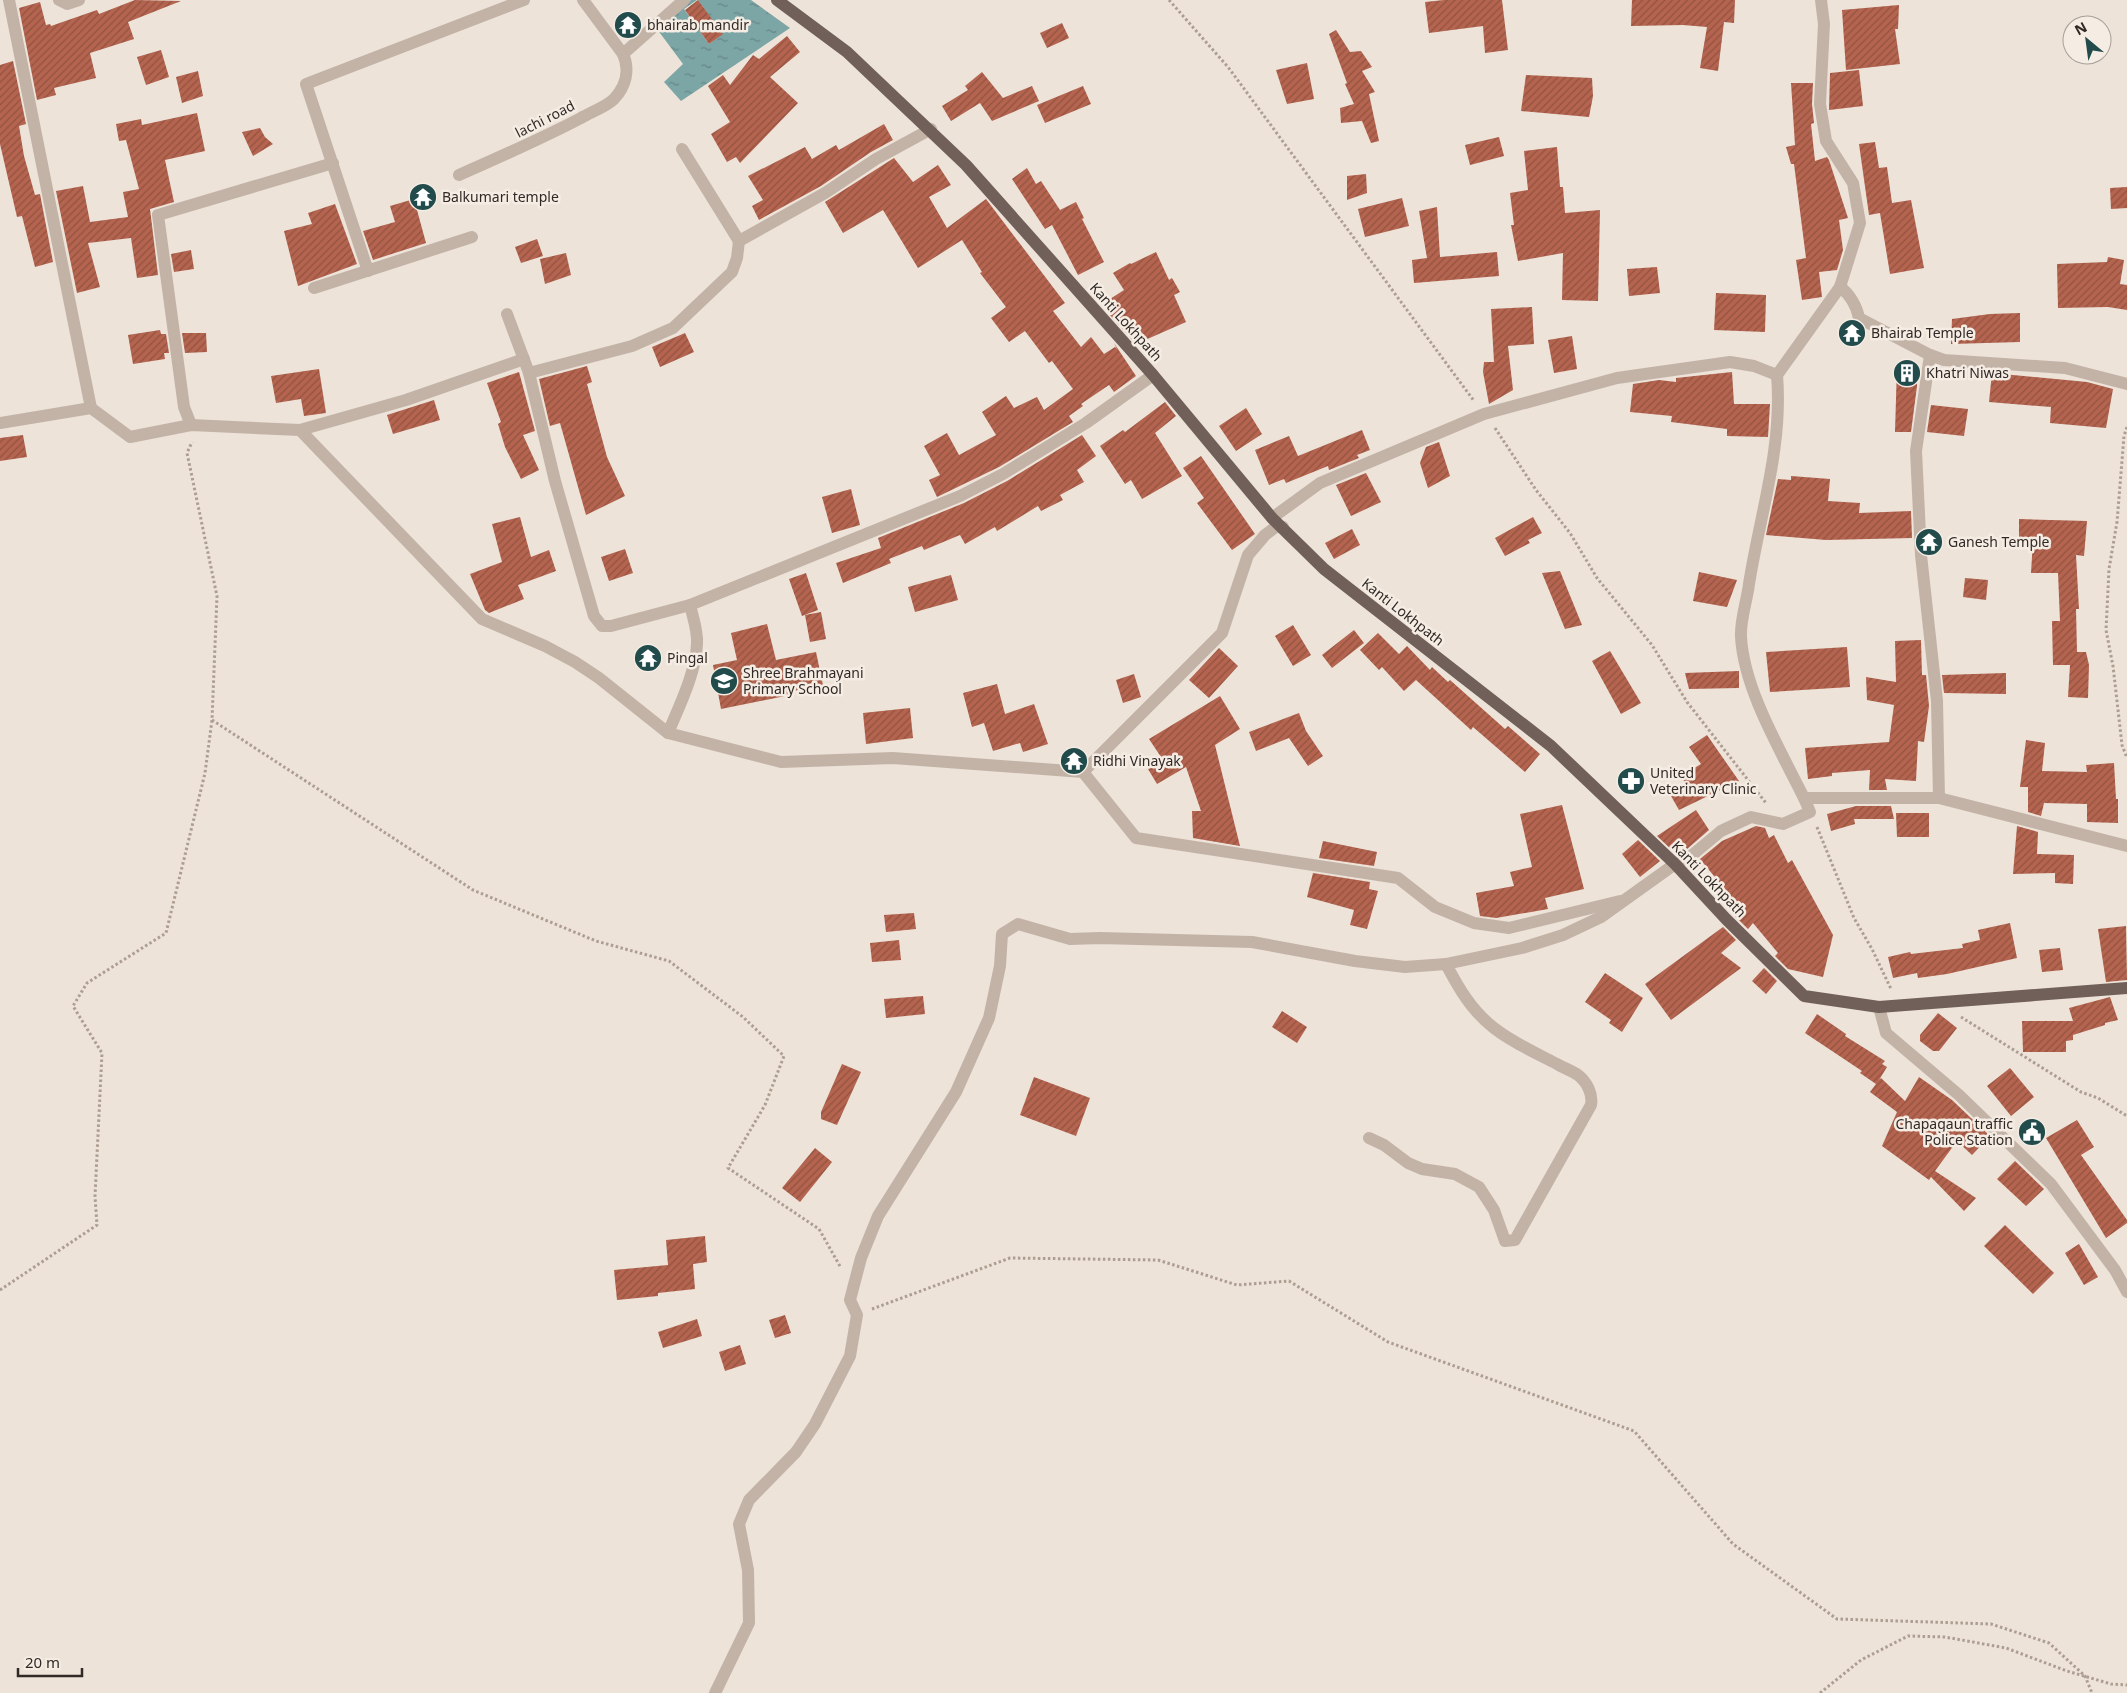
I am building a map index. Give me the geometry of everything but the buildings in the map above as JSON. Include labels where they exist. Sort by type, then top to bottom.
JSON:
[{"type":"main road","name":"Kanti Lokhpath","points":[[777,0],[847,52],[970,168],[1153,375],[1272,518],[1324,569],[1551,746],[1675,864],[1726,919],[1804,996],[1879,1007],[2127,988]]},
{"type":"street","points":[[9,0],[91,408],[130,437],[194,425],[300,430],[406,400],[524,359]]},
{"type":"street","points":[[59,0],[67,4],[79,0]]},
{"type":"street","points":[[368,271],[306,84],[524,0]]},
{"type":"street","points":[[583,0],[623,54],[684,0]]},
{"type":"street","points":[[715,1693],[749,1623],[748,1570],[739,1524],[749,1500],[796,1452],[815,1424],[850,1356],[857,1315],[850,1300],[861,1258],[878,1216],[956,1092],[989,1018],[1000,966],[1002,934],[1018,924],[1070,939],[1252,942],[1355,961],[1397,966],[1446,964],[1522,948],[1563,935],[1602,918],[1675,864],[1691,856],[1721,831],[1751,817],[1783,824],[1810,812],[1762,713],[1747,667],[1741,636],[1753,562],[1773,471],[1778,429],[1779,401],[1777,375],[1840,287],[1860,224],[1853,183],[1826,141],[1820,104],[1824,24],[1821,0]]},
{"type":"street","name":"lachi road","points":[[459,176],[539,140],[613,101],[623,88],[627,72],[623,54]]},
{"type":"street","points":[[739,241],[824,193],[876,159],[931,130]]},
{"type":"street","points":[[529,373],[632,346],[673,328],[732,272],[737,258],[739,241],[682,149]]},
{"type":"street","points":[[194,425],[184,407],[158,215],[333,164]]},
{"type":"street","points":[[314,288],[472,237]]},
{"type":"street","points":[[1840,287],[1847,292],[1857,309],[1859,318],[1930,355],[1944,360],[2065,368],[2127,384]]},
{"type":"street","points":[[508,314],[529,373],[554,481],[594,616],[602,626],[612,626],[690,605],[960,496],[1003,474],[1086,423],[1153,375]]},
{"type":"street","points":[[1930,355],[1916,451],[1921,556],[1936,701],[1939,798]]},
{"type":"street","points":[[1272,518],[1320,482],[1506,406],[1616,378],[1730,362],[1754,366],[1777,375]]},
{"type":"street","points":[[0,423],[91,408]]},
{"type":"street","points":[[300,430],[482,619],[545,646],[575,662],[599,678],[668,733],[781,762],[893,758],[1082,772],[1136,838],[1398,878],[1435,907],[1474,923],[1509,928],[1628,898]]},
{"type":"street","points":[[1082,772],[1222,633],[1248,555],[1265,535],[1277,526],[1283,527]]},
{"type":"street","points":[[668,733],[684,693],[695,658],[697,644],[690,605]]},
{"type":"street","points":[[1804,798],[1939,798],[2127,846]]},
{"type":"street","points":[[1369,1138],[1397,1153],[1408,1163],[1422,1169],[1455,1174],[1479,1187],[1494,1210],[1502,1235],[1506,1240],[1510,1241],[1515,1240],[1592,1105],[1589,1090],[1578,1076],[1520,1045],[1494,1028],[1481,1016],[1468,1003],[1446,964]]},
{"type":"street","points":[[1879,1007],[1886,1033],[1960,1095],[2051,1184],[2115,1270],[2127,1292]]},
{"type":"path","points":[[0,1290],[97,1225],[95,1196],[102,1053],[73,1006],[87,983],[166,933],[205,773],[212,720],[217,596],[187,453],[194,425]]},
{"type":"path","points":[[2127,427],[2124,436],[2116,522],[2109,569],[2106,630],[2113,666],[2122,745],[2127,758]]},
{"type":"path","points":[[212,720],[473,890],[596,941],[669,961],[743,1018],[784,1056],[765,1105],[728,1168],[819,1229],[842,1270]]},
{"type":"path","points":[[1810,812],[1854,918],[1872,949],[1892,992],[1907,1006]]},
{"type":"path","points":[[1938,1001],[2073,1087],[2098,1098],[2127,1116]]},
{"type":"path","points":[[857,1315],[1010,1258],[1158,1260],[1237,1285],[1289,1280],[1388,1342],[1634,1430],[1734,1544],[1836,1619],[1991,1624],[2049,1643],[2085,1676],[2092,1693]]},
{"type":"path","points":[[1820,1693],[1861,1660],[1908,1636],[1945,1637],[2006,1648],[2110,1684],[2127,1685]]},
{"type":"water","points":[[691,0],[697,0],[684,9],[709,44],[722,34],[698,0],[751,0],[790,28],[681,101],[664,82],[683,64],[657,29]]},
{"type":"place","name":"bhairab mandir","points":[[628,25]]},
{"type":"place","name":"Balkumari temple","points":[[423,197]]},
{"type":"place","name":"Bhairab Temple","points":[[1852,333]]},
{"type":"place","name":"Khatri Niwas","points":[[1907,373]]},
{"type":"place","name":"Ganesh Temple","points":[[1929,542]]},
{"type":"place","name":"Pingal","points":[[648,658]]},
{"type":"place","name":"Shree Brahmayani Primary School","points":[[724,681]]},
{"type":"place","name":"Ridhi Vinayak","points":[[1074,761]]},
{"type":"place","name":"United Veterinary Clinic","points":[[1631,781]]},
{"type":"place","name":"Chapagaun traffic Police Station","points":[[2032,1132]]}]
